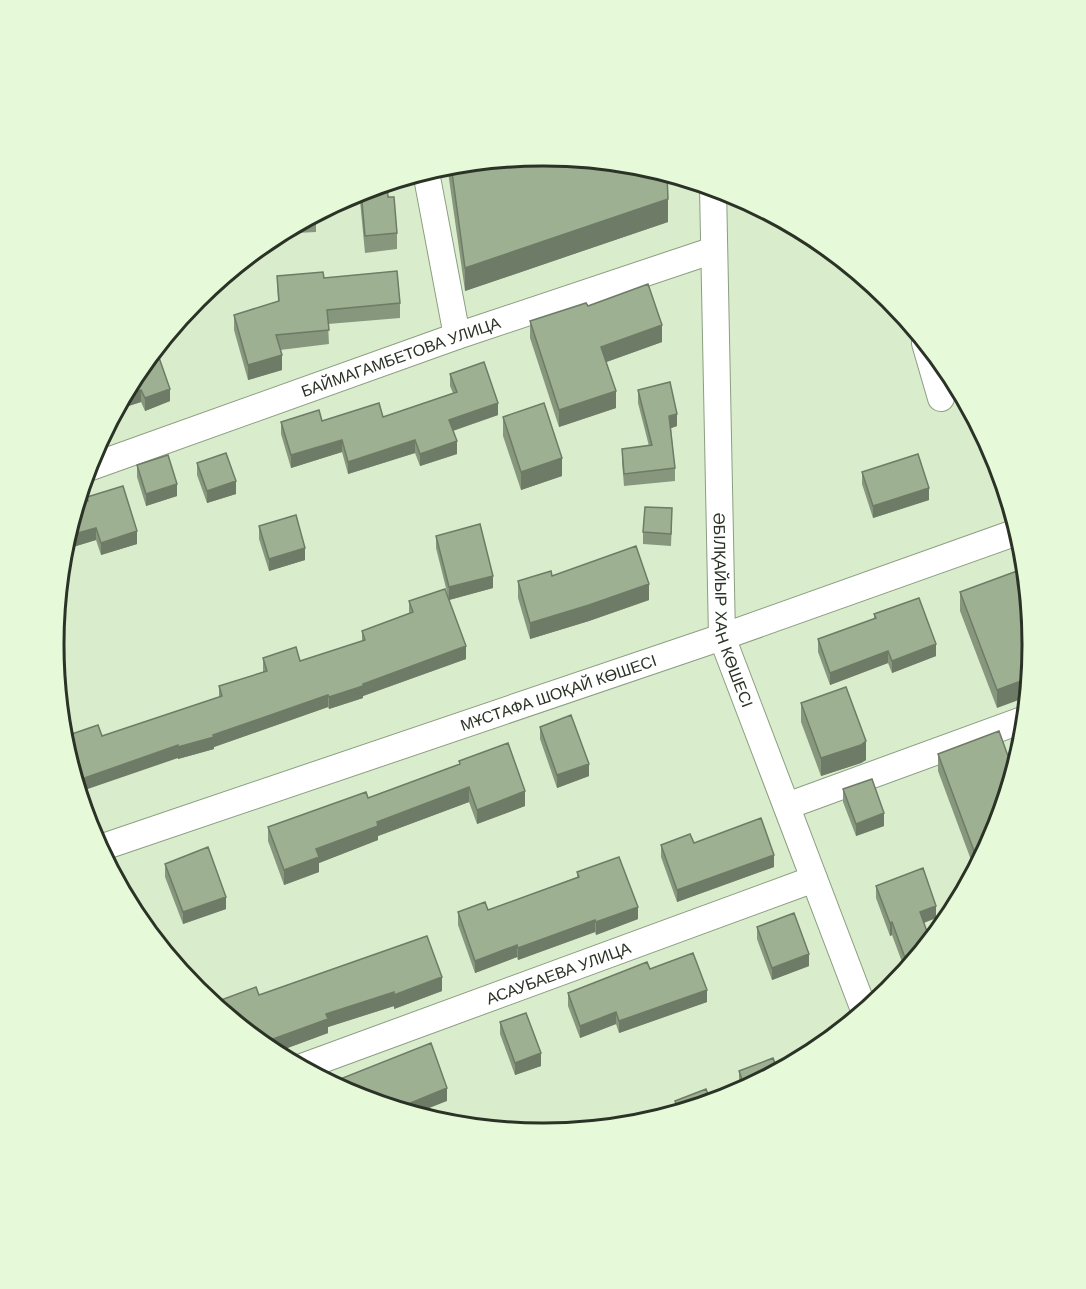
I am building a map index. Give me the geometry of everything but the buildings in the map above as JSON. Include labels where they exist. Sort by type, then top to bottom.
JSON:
[{"type":"street","points":[[428,180],[457,336]]},
{"type":"street","name":"ӘБІЛҚАЙЫР ХАН КӨШЕСІ","points":[[713,197],[723,637],[861,1001]]},
{"type":"street","name":"БАЙМАГАМБЕТОВА УЛИЦА","points":[[100,464],[457,336],[714,250]]},
{"type":"street","points":[[931,365],[941,398]]},
{"type":"street","name":"МҰСТАФА ШОҚАЙ КӨШЕСІ","points":[[109,845],[723,637],[1008,535]]},
{"type":"street","points":[[787,806],[1014,723]]},
{"type":"street","name":"АСАУБАЕВА УЛИЦА","points":[[312,1063],[814,879]]}]
